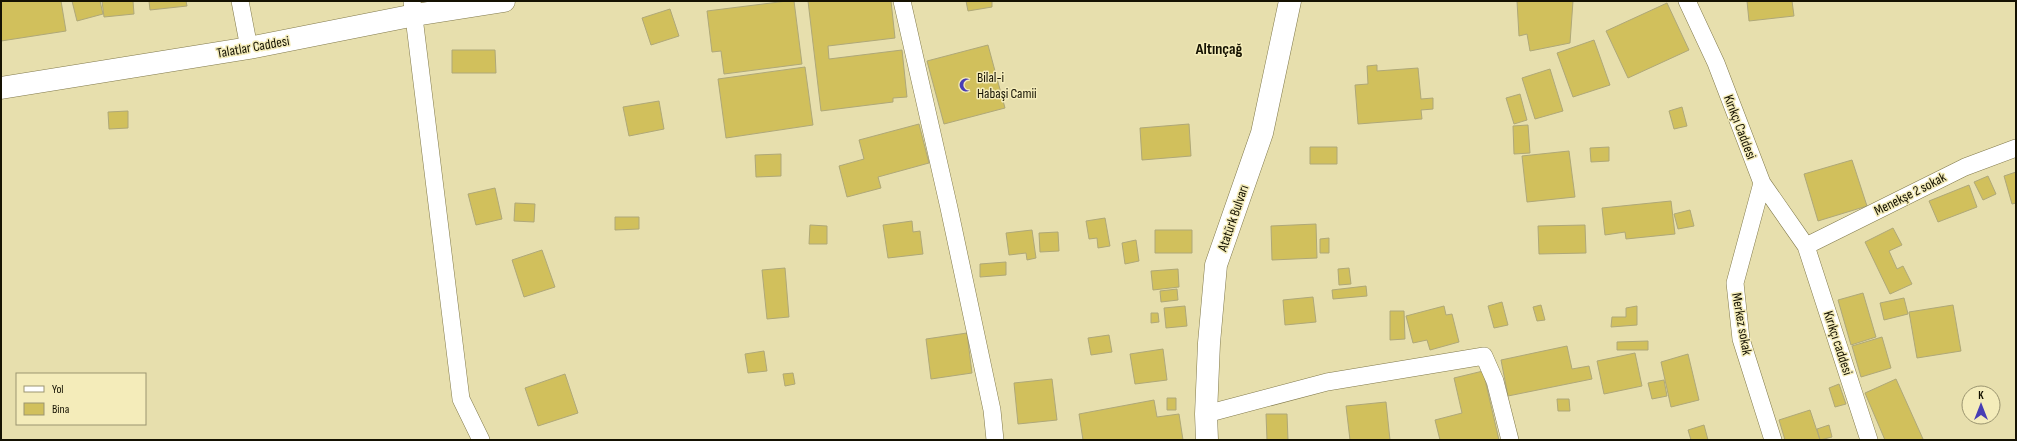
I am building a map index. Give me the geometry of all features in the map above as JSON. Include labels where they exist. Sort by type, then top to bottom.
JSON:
[{"type":"street","points":[[240,1],[249,48]]},
{"type":"street","name":"Talatlar Caddesi","points":[[1,88],[249,48],[414,8],[504,1]]},
{"type":"street","points":[[902,1],[949,208],[992,410],[994,440]]},
{"type":"street","name":"Atatürk Bulvarı","points":[[1207,440],[1206,414],[1209,343],[1216,265],[1262,133],[1290,1]]},
{"type":"street","name":"Kırıkçı Caddesi","points":[[1687,1],[1716,63],[1762,183],[1806,246]]},
{"type":"street","points":[[414,8],[462,399],[481,440]]},
{"type":"street","name":"Menekşe 2 sokak","points":[[1806,246],[1965,167],[2016,148]]},
{"type":"street","name":"Merkez sokak","points":[[1762,183],[1735,284],[1741,339],[1773,440]]},
{"type":"street","name":"Kırıkçı caddesi","points":[[1806,246],[1869,440]]},
{"type":"street","points":[[1206,414],[1327,382],[1484,356],[1495,381],[1510,440]]},
{"type":"building","points":[[1,1],[61,1],[66,31],[1,41]]},
{"type":"building","points":[[72,1],[100,1],[103,14],[77,21]]},
{"type":"building","points":[[102,1],[133,1],[134,14],[104,17]]},
{"type":"building","points":[[149,1],[186,1],[187,6],[150,10]]},
{"type":"building","points":[[794,1],[802,64],[724,74],[721,51],[712,52],[707,11]]},
{"type":"building","points":[[808,1],[891,1],[895,38],[828,46],[829,59],[902,50],[907,97],[893,98],[893,102],[821,111]]},
{"type":"building","points":[[966,1],[992,1],[992,7],[968,11]]},
{"type":"building","points":[[1517,1],[1573,1],[1570,43],[1530,51],[1527,34],[1519,36]]},
{"type":"building","points":[[1747,1],[1792,1],[1794,16],[1749,21]]},
{"type":"building","points":[[1667,3],[1689,50],[1628,78],[1606,31]]},
{"type":"building","points":[[670,9],[679,36],[651,45],[642,18]]},
{"type":"building","points":[[1594,40],[1610,85],[1573,97],[1557,53]]},
{"type":"building","name":"Bilal-i Habaşi Camii","points":[[988,45],[1005,108],[944,124],[927,61]]},
{"type":"building","points":[[452,50],[495,50],[496,73],[452,73]]},
{"type":"building","points":[[1377,65],[1377,71],[1418,68],[1421,99],[1433,98],[1433,109],[1421,110],[1422,119],[1358,124],[1355,85],[1368,84],[1367,66]]},
{"type":"building","points":[[805,67],[813,125],[726,138],[718,79]]},
{"type":"building","points":[[1550,69],[1563,111],[1535,119],[1522,78]]},
{"type":"building","points":[[1520,94],[1527,120],[1514,124],[1506,98]]},
{"type":"building","points":[[659,101],[664,129],[629,136],[623,107]]},
{"type":"building","points":[[1682,107],[1687,126],[1674,129],[1669,111]]},
{"type":"building","points":[[128,111],[128,128],[109,129],[108,112]]},
{"type":"building","points":[[919,124],[929,163],[878,177],[881,188],[847,197],[839,166],[864,159],[859,140]]},
{"type":"building","points":[[1189,124],[1191,156],[1142,160],[1140,128]]},
{"type":"building","points":[[1528,125],[1530,153],[1514,154],[1513,126]]},
{"type":"building","points":[[1310,147],[1337,147],[1337,164],[1310,164]]},
{"type":"building","points":[[1609,147],[1609,161],[1591,162],[1590,148]]},
{"type":"building","points":[[1569,151],[1575,197],[1527,202],[1522,156]]},
{"type":"building","points":[[781,154],[781,176],[756,177],[755,155]]},
{"type":"building","points":[[1852,160],[1867,206],[1818,221],[1804,174]]},
{"type":"building","points":[[2016,172],[2016,203],[2012,204],[2004,176]]},
{"type":"building","points":[[1988,176],[1996,194],[1983,200],[1974,182]]},
{"type":"building","points":[[1969,185],[1977,207],[1938,222],[1929,201]]},
{"type":"building","points":[[495,188],[502,219],[476,225],[468,194]]},
{"type":"building","points":[[1671,201],[1675,234],[1626,239],[1625,232],[1605,235],[1602,208]]},
{"type":"building","points":[[515,203],[535,204],[534,222],[514,221]]},
{"type":"building","points":[[1690,210],[1694,226],[1678,229],[1674,214]]},
{"type":"building","points":[[615,217],[639,217],[639,229],[615,230]]},
{"type":"building","points":[[1105,218],[1110,246],[1098,248],[1097,238],[1089,239],[1086,221]]},
{"type":"building","points":[[912,221],[913,232],[920,231],[923,254],[888,258],[883,225]]},
{"type":"building","points":[[1316,224],[1317,258],[1272,260],[1271,226]]},
{"type":"building","points":[[810,225],[827,226],[827,244],[809,244]]},
{"type":"building","points":[[1585,225],[1586,253],[1539,254],[1538,226]]},
{"type":"building","points":[[1893,228],[1902,245],[1889,251],[1897,269],[1903,266],[1912,284],[1890,294],[1865,242]]},
{"type":"building","points":[[1032,230],[1036,258],[1027,260],[1026,253],[1009,255],[1006,233]]},
{"type":"building","points":[[1155,230],[1192,230],[1192,253],[1155,253]]},
{"type":"building","points":[[1058,232],[1059,251],[1040,252],[1039,233]]},
{"type":"building","points":[[1329,238],[1329,253],[1320,253],[1320,239]]},
{"type":"building","points":[[1136,240],[1139,261],[1125,264],[1122,243]]},
{"type":"building","points":[[542,250],[555,287],[524,297],[512,260]]},
{"type":"building","points":[[1006,262],[1006,275],[980,277],[980,264]]},
{"type":"building","points":[[785,268],[789,317],[767,319],[762,270]]},
{"type":"building","points":[[1349,268],[1351,284],[1339,285],[1338,269]]},
{"type":"building","points":[[1178,269],[1179,287],[1153,290],[1151,271]]},
{"type":"building","points":[[1366,286],[1367,296],[1333,299],[1332,290]]},
{"type":"building","points":[[1177,289],[1178,300],[1161,302],[1160,291]]},
{"type":"building","points":[[1863,293],[1876,337],[1851,345],[1838,300]]},
{"type":"building","points":[[1313,297],[1316,322],[1285,325],[1283,300]]},
{"type":"building","points":[[1904,298],[1908,314],[1884,320],[1880,303]]},
{"type":"building","points":[[1502,302],[1508,325],[1494,328],[1488,306]]},
{"type":"building","points":[[1541,305],[1545,320],[1537,321],[1533,307]]},
{"type":"building","points":[[1953,305],[1961,351],[1917,358],[1909,312]]},
{"type":"building","points":[[1185,306],[1187,326],[1166,328],[1164,308]]},
{"type":"building","points":[[1444,306],[1446,315],[1452,314],[1459,342],[1430,350],[1427,340],[1413,343],[1406,316]]},
{"type":"building","points":[[1637,306],[1637,325],[1611,327],[1612,317],[1626,317],[1626,308]]},
{"type":"building","points":[[1390,311],[1404,311],[1405,339],[1390,340]]},
{"type":"building","points":[[1151,313],[1158,313],[1159,322],[1151,323]]},
{"type":"building","points":[[967,333],[972,373],[931,379],[926,339]]},
{"type":"building","points":[[1109,335],[1112,352],[1091,355],[1088,338]]},
{"type":"building","points":[[1882,337],[1891,368],[1861,377],[1852,346]]},
{"type":"building","points":[[1648,341],[1648,350],[1617,350],[1617,342]]},
{"type":"building","points":[[1567,346],[1572,369],[1589,366],[1592,379],[1508,396],[1501,360]]},
{"type":"building","points":[[1163,349],[1167,380],[1135,384],[1130,354]]},
{"type":"building","points":[[764,351],[767,371],[748,373],[745,354]]},
{"type":"building","points":[[1635,353],[1642,386],[1604,394],[1597,361]]},
{"type":"building","points":[[1688,354],[1699,400],[1671,407],[1661,362]]},
{"type":"building","points":[[1483,371],[1499,440],[1440,440],[1435,420],[1462,413],[1454,378]]},
{"type":"building","points":[[793,373],[795,384],[785,386],[783,374]]},
{"type":"building","points":[[565,374],[578,413],[538,426],[525,388]]},
{"type":"building","points":[[1052,379],[1057,420],[1018,424],[1014,383]]},
{"type":"building","points":[[1896,379],[1923,439],[1921,440],[1885,440],[1865,393]]},
{"type":"building","points":[[1664,380],[1667,396],[1652,399],[1648,383]]},
{"type":"building","points":[[1839,384],[1846,404],[1835,407],[1829,388]]},
{"type":"building","points":[[1167,398],[1176,398],[1176,410],[1167,410]]},
{"type":"building","points":[[1557,399],[1569,399],[1570,411],[1558,411]]},
{"type":"building","points":[[1154,400],[1157,417],[1179,414],[1183,440],[1083,440],[1079,414]]},
{"type":"building","points":[[1386,402],[1390,440],[1350,440],[1346,406]]},
{"type":"building","points":[[1810,410],[1820,440],[1785,440],[1779,420]]},
{"type":"building","points":[[1266,414],[1287,414],[1288,440],[1267,440]]},
{"type":"building","points":[[1704,425],[1708,440],[1691,440],[1688,430]]},
{"type":"building","points":[[1829,425],[1832,437],[1820,440],[1817,429]]},
{"type":"place","name":"Bilal-i Habaşi Camii","points":[[966,85]]},
{"type":"district","name":"Altınçağ","points":[[1219,49]]}]
